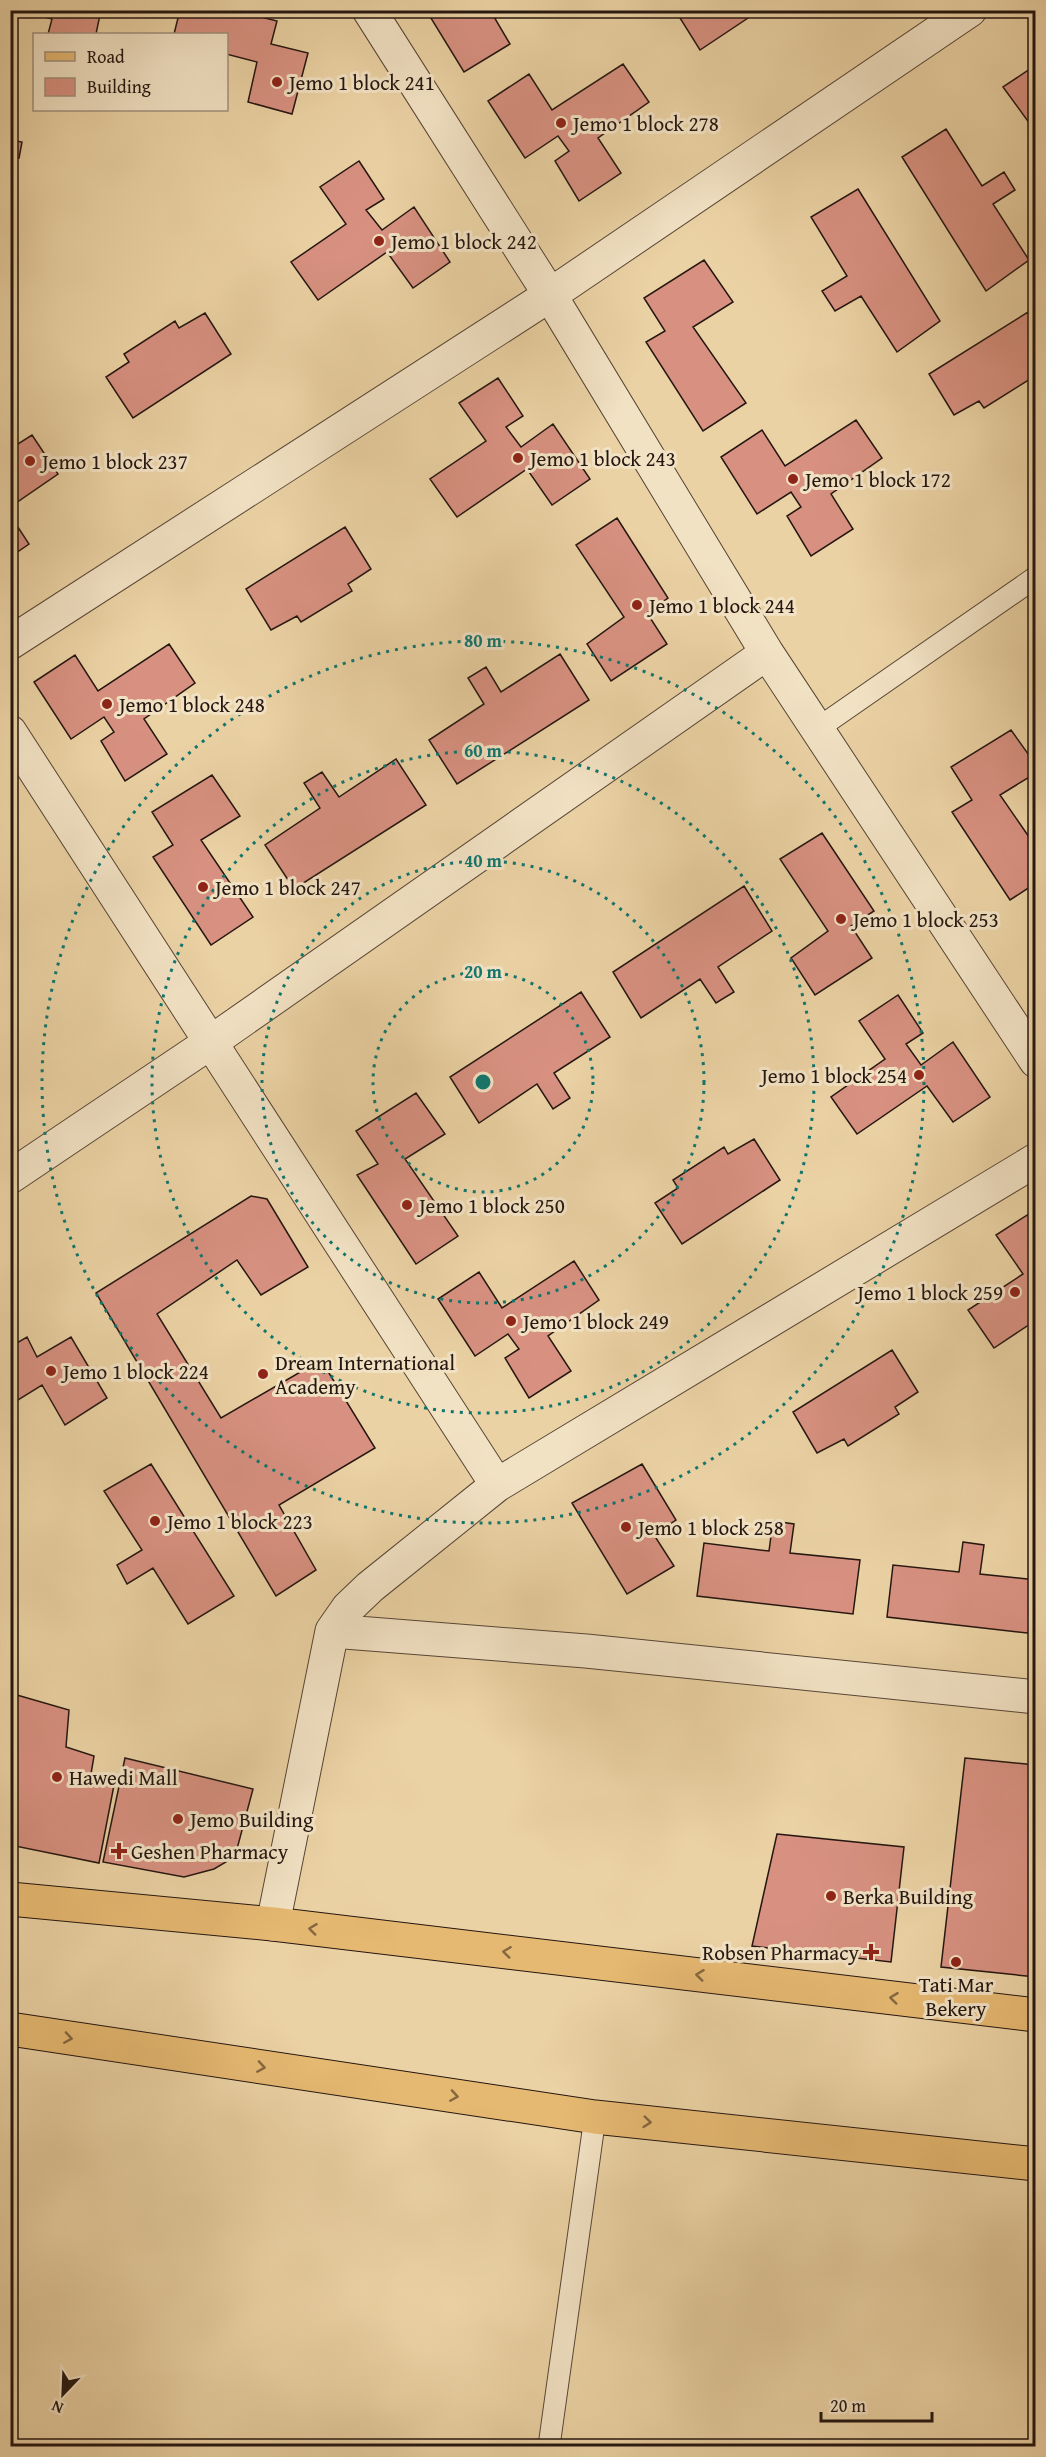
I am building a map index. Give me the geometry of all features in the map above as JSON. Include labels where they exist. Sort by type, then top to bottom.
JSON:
[{"type":"main road","points":[[10,1899],[273,1924],[1035,2015]]},
{"type":"main road","points":[[10,2029],[595,2117],[1035,2164]]},
{"type":"street","points":[[369,10],[550,295],[767,653],[1035,1061]]},
{"type":"street","points":[[10,643],[550,295],[970,10]]},
{"type":"street","points":[[10,1177],[211,1042],[767,653]]},
{"type":"street","points":[[10,732],[497,1485]]},
{"type":"street","points":[[273,1924],[332,1631],[348,1608],[370,1587],[497,1485],[1035,1160]]},
{"type":"street","points":[[332,1631],[586,1651],[1035,1697]]},
{"type":"lane","points":[[817,729],[1035,578]]},
{"type":"lane","points":[[549,2446],[595,2117]]},
{"type":"building","points":[[17,10],[101,10],[96,33],[48,33],[52,19]]},
{"type":"building","name":"Jemo 1 block 241","points":[[180,10],[234,10],[277,21],[271,44],[308,53],[292,114],[248,102],[257,62],[228,55],[228,33],[174,33]]},
{"type":"building","points":[[426,10],[490,10],[510,44],[464,72]]},
{"type":"building","points":[[675,10],[744,10],[748,18],[700,50]]},
{"type":"building","name":"Jemo 1 block 278","points":[[623,64],[649,102],[598,138],[621,173],[579,201],[555,161],[569,151],[558,136],[525,158],[488,101],[529,74],[552,110]]},
{"type":"building","points":[[1036,65],[1036,120],[1030,124],[1003,87]]},
{"type":"building","points":[[946,129],[982,186],[1004,172],[1015,190],[993,204],[1029,260],[986,291],[902,157]]},
{"type":"building","points":[[10,140],[22,142],[19,158],[10,156]]},
{"type":"building","name":"Jemo 1 block 242","points":[[359,161],[384,199],[366,210],[382,230],[414,207],[450,262],[413,288],[387,252],[318,300],[291,262],[346,224],[320,187]]},
{"type":"building","points":[[858,189],[940,321],[897,352],[861,296],[835,311],[822,291],[847,276],[811,217]]},
{"type":"building","points":[[704,260],[733,302],[693,327],[746,403],[703,431],[646,342],[665,331],[644,298]]},
{"type":"building","points":[[1028,312],[1036,325],[1036,366],[1031,369],[1035,376],[984,408],[979,401],[954,415],[929,374]]},
{"type":"building","points":[[205,313],[231,354],[133,418],[106,377],[129,362],[124,354],[175,321],[179,328]]},
{"type":"building","name":"Jemo 1 block 243","points":[[498,378],[523,416],[506,427],[521,447],[553,424],[590,479],[552,505],[527,469],[457,517],[430,479],[486,441],[459,403]]},
{"type":"building","name":"Jemo 1 block 172","points":[[856,420],[882,458],[831,494],[853,529],[811,556],[787,516],[801,507],[791,492],[757,514],[721,457],[762,430],[785,466]]},
{"type":"building","name":"Jemo 1 block 237","points":[[32,435],[58,474],[10,507],[10,449]]},
{"type":"building","name":"Jemo 1 block 237","points":[[10,515],[29,544],[10,557]]},
{"type":"building","name":"Jemo 1 block 244","points":[[617,518],[668,598],[647,613],[667,644],[611,681],[587,644],[624,617],[576,545]]},
{"type":"building","points":[[345,527],[371,569],[348,584],[352,591],[301,622],[297,616],[271,630],[246,589]]},
{"type":"building","name":"Jemo 1 block 248","points":[[169,644],[195,683],[144,719],[167,754],[125,781],[101,741],[114,732],[104,717],[71,739],[34,682],[75,655],[98,691]]},
{"type":"building","points":[[560,654],[589,700],[457,784],[429,740],[484,704],[468,678],[486,667],[501,692]]},
{"type":"building","points":[[1011,730],[1036,765],[1036,773],[1000,795],[1036,847],[1036,883],[1010,900],[952,812],[972,800],[951,767]]},
{"type":"building","points":[[396,759],[426,805],[294,889],[265,845],[320,808],[304,783],[322,772],[339,797]]},
{"type":"building","name":"Jemo 1 block 247","points":[[212,775],[240,816],[201,840],[253,917],[211,945],[153,857],[173,845],[152,812]]},
{"type":"building","name":"Jemo 1 block 253","points":[[822,833],[874,911],[851,926],[872,958],[815,995],[791,958],[828,931],[780,859]]},
{"type":"building","points":[[744,886],[772,931],[718,967],[734,992],[716,1003],[700,979],[641,1018],[613,972]]},
{"type":"building","points":[[581,992],[610,1037],[554,1073],[570,1098],[553,1109],[537,1084],[479,1123],[450,1077]]},
{"type":"building","name":"Jemo 1 block 254","points":[[898,995],[923,1033],[906,1044],[921,1065],[953,1042],[990,1097],[953,1122],[927,1086],[857,1134],[831,1097],[885,1059],[859,1021]]},
{"type":"building","name":"Jemo 1 block 250","points":[[416,1093],[445,1134],[405,1159],[458,1236],[416,1264],[357,1175],[378,1164],[356,1131]]},
{"type":"building","points":[[754,1139],[780,1180],[682,1244],[655,1203],[678,1188],[673,1180],[724,1147],[728,1154]]},
{"type":"building","points":[[251,1196],[267,1199],[308,1267],[261,1295],[237,1260],[157,1314],[221,1418],[321,1360],[375,1448],[279,1505],[316,1570],[276,1596],[96,1293]]},
{"type":"building","name":"Jemo 1 block 259","points":[[1035,1210],[1036,1320],[994,1348],[968,1310],[1023,1274],[996,1235]]},
{"type":"building","name":"Jemo 1 block 249","points":[[574,1261],[599,1300],[548,1336],[571,1371],[529,1398],[505,1358],[519,1349],[508,1334],[475,1356],[438,1299],[479,1272],[502,1308]]},
{"type":"building","name":"Jemo 1 block 224","points":[[27,1337],[37,1357],[71,1337],[107,1398],[65,1425],[42,1385],[10,1405],[10,1347]]},
{"type":"building","points":[[892,1350],[918,1392],[895,1407],[899,1414],[848,1446],[844,1439],[817,1453],[793,1412]]},
{"type":"building","name":"Jemo 1 block 223","points":[[151,1464],[234,1596],[188,1624],[153,1568],[127,1584],[117,1565],[142,1550],[104,1491]]},
{"type":"building","name":"Jemo 1 block 258","points":[[642,1464],[676,1520],[654,1535],[674,1566],[627,1594],[572,1503]]},
{"type":"building","points":[[773,1521],[794,1524],[790,1553],[860,1560],[853,1614],[697,1596],[704,1543],[769,1551]]},
{"type":"building","points":[[963,1542],[984,1545],[980,1574],[1036,1580],[1036,1634],[887,1617],[893,1565],[959,1572]]},
{"type":"building","name":"Hawedi Mall","points":[[10,1693],[69,1710],[66,1747],[94,1756],[91,1774],[115,1780],[99,1863],[10,1845]]},
{"type":"building","name":"Jemo Building","points":[[125,1758],[253,1789],[237,1849],[226,1862],[214,1869],[184,1877],[103,1862]]},
{"type":"building","points":[[965,1758],[1036,1765],[1036,1977],[941,1967]]},
{"type":"building","name":"Berka Building","points":[[777,1834],[904,1847],[891,1962],[752,1946]]},
{"type":"place","name":"Jemo 1 block 241","points":[[277,82]]},
{"type":"place","name":"Jemo 1 block 278","points":[[561,123]]},
{"type":"place","name":"Jemo 1 block 242","points":[[379,241]]},
{"type":"place","name":"Jemo 1 block 243","points":[[518,458]]},
{"type":"place","name":"Jemo 1 block 237","points":[[30,461]]},
{"type":"place","name":"Jemo 1 block 172","points":[[793,479]]},
{"type":"place","name":"Jemo 1 block 244","points":[[637,605]]},
{"type":"place","name":"Jemo 1 block 248","points":[[107,704]]},
{"type":"place","name":"Jemo 1 block 247","points":[[203,887]]},
{"type":"place","name":"Jemo 1 block 253","points":[[841,919]]},
{"type":"place","name":"Jemo 1 block 254","points":[[919,1075]]},
{"type":"place","name":"Jemo 1 block 250","points":[[407,1205]]},
{"type":"place","name":"Jemo 1 block 259","points":[[1015,1292]]},
{"type":"place","name":"Jemo 1 block 249","points":[[511,1321]]},
{"type":"place","name":"Jemo 1 block 224","points":[[51,1371]]},
{"type":"place","name":"Dream International Academy","points":[[263,1374]]},
{"type":"place","name":"Jemo 1 block 223","points":[[155,1521]]},
{"type":"place","name":"Jemo 1 block 258","points":[[626,1527]]},
{"type":"place","name":"Hawedi Mall","points":[[57,1777]]},
{"type":"place","name":"Jemo Building","points":[[178,1819]]},
{"type":"place","name":"Geshen Pharmacy","points":[[119,1851]]},
{"type":"place","name":"Berka Building","points":[[831,1896]]},
{"type":"place","name":"Robsen Pharmacy","points":[[871,1952]]},
{"type":"place","name":"Tati Mar Bekery","points":[[956,1962]]}]
